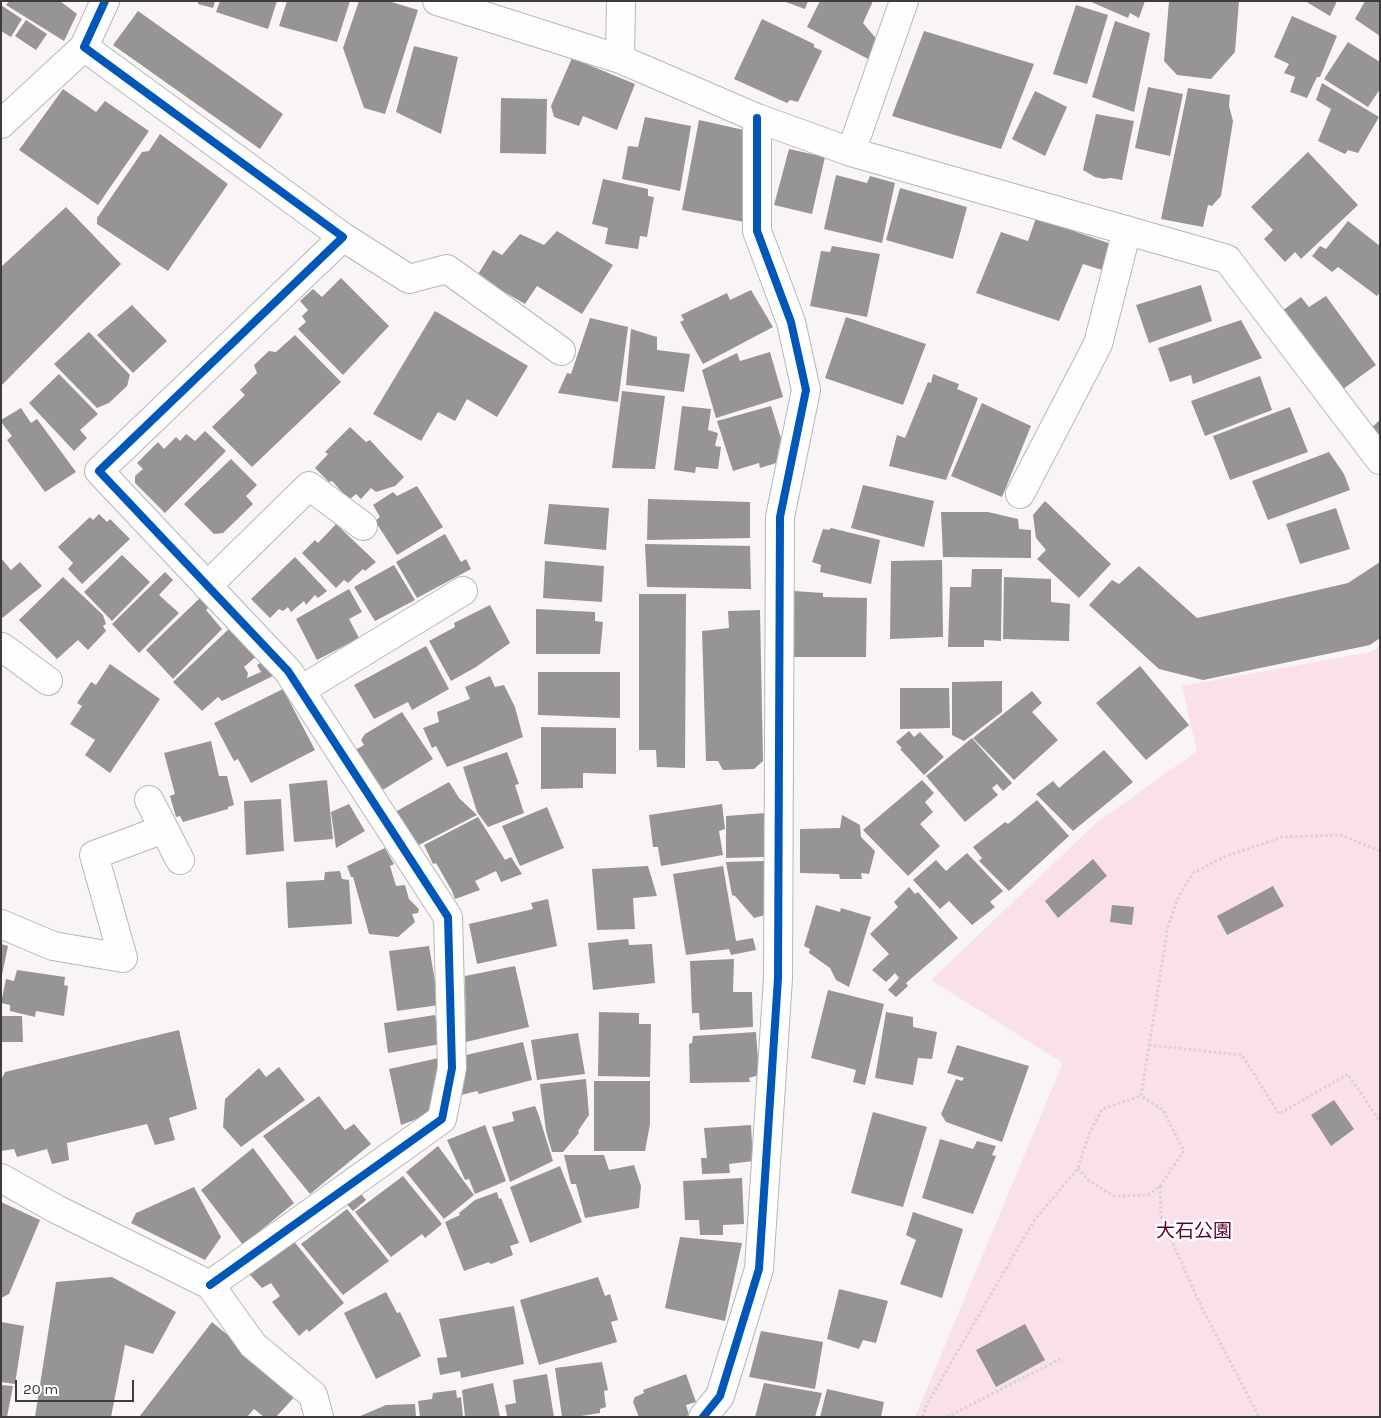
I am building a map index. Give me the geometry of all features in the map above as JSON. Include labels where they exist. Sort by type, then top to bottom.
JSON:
[{"type":"street","points":[[1,124],[84,47],[105,1]]},
{"type":"street","points":[[437,1],[620,59],[757,118],[851,152],[1227,259],[1380,460]]},
{"type":"street","points":[[620,59],[621,1]]},
{"type":"street","points":[[851,152],[904,1]]},
{"type":"street","points":[[84,47],[343,238],[409,279],[447,269],[561,350]]},
{"type":"street","points":[[703,1417],[720,1396],[759,1269],[778,978],[780,517],[806,390],[791,322],[757,231],[757,118]]},
{"type":"street","points":[[1020,494],[1098,344],[1128,230]]},
{"type":"street","points":[[210,1285],[442,1119],[452,1068],[448,917],[288,671],[99,471],[343,238]]},
{"type":"street","points":[[207,586],[309,486],[363,526]]},
{"type":"street","points":[[301,690],[463,591]]},
{"type":"street","points":[[1,648],[48,681]]},
{"type":"street","points":[[148,800],[180,860]]},
{"type":"street","points":[[1,924],[53,946],[123,958],[94,855],[164,829]]},
{"type":"street","points":[[1,1178],[56,1209],[210,1285],[253,1346],[313,1395],[319,1417]]},
{"type":"path","points":[[1141,1096],[1168,926],[1179,896],[1193,873],[1224,857],[1282,837],[1341,835],[1380,851]]},
{"type":"path","points":[[1149,1045],[1242,1054],[1279,1114],[1348,1074],[1380,1122]]},
{"type":"path","points":[[923,1417],[926,1406],[1033,1222],[1078,1168],[1089,1134],[1102,1109],[1141,1096]]},
{"type":"path","points":[[1078,1168],[1088,1180],[1114,1196],[1148,1195],[1160,1186],[1184,1151],[1163,1110],[1141,1096]]},
{"type":"path","points":[[1160,1186],[1161,1217],[1201,1306],[1259,1417]]},
{"type":"path","points":[[947,1417],[1062,1358]]},
{"type":"green space","name":"大石公園","points":[[1380,646],[1380,1417],[915,1417],[1063,1063],[931,980],[1095,824],[1197,751],[1182,686],[1371,652]]},
{"type":"building","points":[[9,1],[60,1],[77,14],[64,41],[6,5]]},
{"type":"building","points":[[198,1],[215,1],[213,8],[198,4]]},
{"type":"building","points":[[220,1],[277,1],[268,29],[216,12]]},
{"type":"building","points":[[287,1],[350,1],[337,42],[279,26]]},
{"type":"building","points":[[359,1],[388,1],[418,10],[385,114],[364,108],[343,48]]},
{"type":"building","points":[[783,1],[808,1],[805,9]]},
{"type":"building","points":[[820,1],[873,1],[863,23],[879,42],[872,61],[807,27]]},
{"type":"building","points":[[1089,1],[1145,1],[1139,18],[1130,13],[1128,18]]},
{"type":"building","points":[[1169,1],[1239,1],[1235,52],[1211,79],[1177,75],[1164,61]]},
{"type":"building","points":[[1305,1],[1337,1],[1330,16]]},
{"type":"building","points":[[1365,1],[1380,1],[1380,36],[1355,19]]},
{"type":"building","points":[[1,5],[22,19],[11,37],[1,31]]},
{"type":"building","points":[[1076,5],[1108,15],[1087,84],[1053,74]]},
{"type":"building","points":[[138,11],[283,114],[260,149],[113,45]]},
{"type":"building","points":[[1292,16],[1337,36],[1320,77],[1317,77],[1307,98],[1290,92],[1295,77],[1284,73],[1289,64],[1274,57]]},
{"type":"building","points":[[762,19],[814,44],[814,47],[822,51],[798,102],[790,100],[787,103],[734,79]]},
{"type":"building","points":[[26,20],[47,34],[36,50],[15,36]]},
{"type":"building","points":[[1115,21],[1150,33],[1134,112],[1092,97]]},
{"type":"building","points":[[924,31],[1034,64],[1001,149],[892,116]]},
{"type":"building","points":[[1348,42],[1380,62],[1380,89],[1368,107],[1324,79]]},
{"type":"building","points":[[414,46],[458,57],[441,134],[396,112]]},
{"type":"building","points":[[572,58],[635,84],[617,130],[583,116],[579,126],[554,117],[551,106]]},
{"type":"building","points":[[1322,83],[1379,117],[1358,153],[1348,150],[1345,154],[1318,141],[1331,109],[1316,100]]},
{"type":"building","points":[[1148,87],[1183,94],[1170,156],[1135,148]]},
{"type":"building","points":[[1188,88],[1230,95],[1229,106],[1233,121],[1221,196],[1212,206],[1208,205],[1203,227],[1161,219]]},
{"type":"building","points":[[63,89],[96,112],[105,101],[149,131],[98,205],[19,150]]},
{"type":"building","points":[[1035,91],[1067,107],[1045,156],[1012,139]]},
{"type":"building","points":[[501,98],[547,99],[546,154],[500,153]]},
{"type":"building","points":[[1096,114],[1134,121],[1122,180],[1095,177],[1083,170]]},
{"type":"building","points":[[645,117],[691,126],[680,191],[622,179],[628,146],[638,147]]},
{"type":"building","points":[[699,120],[744,130],[744,222],[682,210]]},
{"type":"building","points":[[160,134],[228,184],[168,271],[97,224],[97,218],[142,152],[149,151]]},
{"type":"building","points":[[789,149],[825,157],[812,214],[774,205]]},
{"type":"building","points":[[1308,152],[1358,205],[1301,259],[1295,252],[1285,262],[1264,239],[1273,230],[1251,207]]},
{"type":"building","points":[[836,175],[867,183],[870,176],[895,183],[882,243],[824,229]]},
{"type":"building","points":[[603,179],[648,189],[648,196],[654,197],[647,237],[640,236],[638,249],[605,244],[608,228],[592,224]]},
{"type":"building","points":[[900,188],[967,207],[953,259],[886,240]]},
{"type":"building","points":[[66,207],[121,264],[1,386],[1,267]]},
{"type":"building","points":[[1036,218],[1114,245],[1102,270],[1083,264],[1059,321],[976,293],[1001,232],[1028,241]]},
{"type":"building","points":[[1348,221],[1380,246],[1380,292],[1377,296],[1338,267],[1332,272],[1312,256],[1320,246],[1326,249]]},
{"type":"building","points":[[557,231],[613,265],[582,314],[537,286],[525,304],[477,276],[493,250],[502,255],[520,234],[544,245]]},
{"type":"building","points":[[832,246],[880,254],[867,317],[810,306],[821,251],[830,252]]},
{"type":"building","points":[[341,278],[389,326],[343,375],[298,329],[306,322],[302,316],[308,310],[300,301],[313,289],[322,297]]},
{"type":"building","points":[[1201,285],[1212,321],[1149,343],[1136,305]]},
{"type":"building","points":[[751,290],[773,327],[703,364],[680,322],[684,320],[681,315],[727,293],[730,300]]},
{"type":"building","points":[[1326,296],[1376,365],[1339,392],[1282,311],[1301,297],[1309,307]]},
{"type":"building","points":[[132,305],[167,341],[133,373],[97,335]]},
{"type":"building","points":[[435,311],[528,366],[497,417],[467,399],[455,421],[438,412],[421,441],[373,414]]},
{"type":"building","points":[[846,317],[926,344],[903,405],[825,378]]},
{"type":"building","points":[[590,318],[628,327],[618,402],[558,393],[567,373],[571,374]]},
{"type":"building","points":[[1241,320],[1262,358],[1193,384],[1191,375],[1170,382],[1158,348]]},
{"type":"building","points":[[631,329],[657,337],[657,350],[690,354],[684,392],[626,385]]},
{"type":"building","points":[[89,332],[130,375],[127,386],[109,403],[97,408],[54,364]]},
{"type":"building","points":[[295,335],[341,382],[252,467],[212,427],[245,395],[240,390],[257,373],[254,365],[269,351],[276,352]]},
{"type":"building","points":[[770,352],[783,397],[716,418],[702,370],[737,353],[740,361]]},
{"type":"building","points":[[59,374],[98,414],[80,430],[87,438],[74,451],[29,403]]},
{"type":"building","points":[[933,374],[959,384],[957,389],[978,398],[946,480],[889,466],[897,435],[905,438],[928,382],[931,383]]},
{"type":"building","points":[[1260,376],[1272,410],[1205,436],[1191,401]]},
{"type":"building","points":[[622,391],[665,396],[655,469],[612,468]]},
{"type":"building","points":[[982,403],[1031,426],[1002,497],[951,476]]},
{"type":"building","points":[[682,406],[711,409],[708,430],[718,433],[715,446],[721,447],[718,469],[696,467],[695,473],[674,470]]},
{"type":"building","points":[[771,406],[781,438],[776,463],[760,468],[759,463],[733,471],[717,421]]},
{"type":"building","points":[[1290,407],[1308,452],[1230,480],[1213,436]]},
{"type":"building","points":[[21,408],[31,423],[37,419],[76,472],[45,492],[7,440],[12,436],[1,422],[1,420]]},
{"type":"building","points":[[1380,420],[1380,444],[1368,431]]},
{"type":"building","points":[[350,427],[366,442],[370,440],[404,477],[395,486],[376,492],[371,488],[361,499],[356,494],[349,500],[332,481],[329,482],[315,468],[328,454],[325,452]]},
{"type":"building","points":[[205,431],[226,451],[165,513],[135,483],[135,476],[143,469],[137,463],[158,442],[164,449],[176,437],[180,441],[186,434],[195,441]]},
{"type":"building","points":[[1329,452],[1344,474],[1350,490],[1268,520],[1252,481]]},
{"type":"building","points":[[231,459],[257,485],[246,496],[253,504],[223,533],[214,534],[184,504]]},
{"type":"building","points":[[863,485],[934,501],[924,547],[851,528]]},
{"type":"building","points":[[417,486],[443,527],[397,555],[375,521],[380,517],[373,505],[393,492],[397,496]]},
{"type":"building","points":[[648,499],[750,502],[750,538],[647,540]]},
{"type":"building","points":[[1045,501],[1111,564],[1079,598],[1037,559],[1046,550],[1036,538],[1033,515]]},
{"type":"building","points":[[549,504],[609,508],[606,550],[544,544]]},
{"type":"building","points":[[1336,508],[1350,549],[1300,564],[1286,524]]},
{"type":"building","points":[[941,512],[988,512],[1018,519],[1019,529],[1031,530],[1031,558],[943,557]]},
{"type":"building","points":[[99,514],[107,522],[110,519],[130,539],[82,584],[68,569],[73,563],[58,547],[90,517],[93,520]]},
{"type":"building","points":[[336,524],[376,562],[365,571],[363,569],[348,583],[344,580],[336,588],[302,553],[315,540],[318,543]]},
{"type":"building","points":[[831,528],[880,540],[871,584],[820,572],[821,565],[812,562],[823,529],[829,530]]},
{"type":"building","points":[[445,534],[461,562],[466,559],[471,569],[417,598],[396,562]]},
{"type":"building","points":[[645,544],[750,546],[751,589],[647,587]]},
{"type":"building","points":[[122,555],[150,582],[112,621],[84,592]]},
{"type":"building","points":[[295,557],[327,591],[318,598],[315,595],[306,605],[304,601],[291,612],[288,607],[283,611],[279,609],[270,618],[251,599]]},
{"type":"building","points":[[1,558],[11,570],[20,562],[42,586],[1,619]]},
{"type":"building","points":[[942,560],[943,637],[890,639],[891,561]]},
{"type":"building","points":[[545,561],[604,566],[602,602],[543,598]]},
{"type":"building","points":[[1380,562],[1380,638],[1370,645],[1203,680],[1159,669],[1089,605],[1112,580],[1119,584],[1139,566],[1197,618],[1348,583]]},
{"type":"building","points":[[394,565],[415,600],[375,621],[354,587]]},
{"type":"building","points":[[972,569],[1002,569],[1001,641],[984,640],[984,647],[948,647],[950,587],[971,587]]},
{"type":"building","points":[[165,572],[173,580],[159,595],[179,613],[139,653],[112,624]]},
{"type":"building","points":[[63,577],[103,615],[106,624],[103,626],[106,631],[88,650],[78,640],[57,659],[19,620]]},
{"type":"building","points":[[1004,577],[1051,579],[1051,602],[1070,604],[1069,641],[1003,639]]},
{"type":"building","points":[[349,589],[362,612],[349,619],[359,638],[317,660],[296,619]]},
{"type":"building","points":[[794,591],[823,593],[823,597],[867,598],[866,657],[794,657]]},
{"type":"building","points":[[639,594],[686,594],[685,768],[657,767],[656,750],[639,750]]},
{"type":"building","points":[[203,595],[212,604],[206,610],[222,629],[173,679],[146,650]]},
{"type":"building","points":[[490,605],[510,643],[476,667],[451,681],[429,641],[455,627],[454,623]]},
{"type":"building","points":[[536,609],[595,612],[595,621],[603,622],[600,654],[536,654]]},
{"type":"building","points":[[760,610],[763,761],[754,769],[723,770],[718,761],[706,761],[702,631],[729,628],[728,611]]},
{"type":"building","points":[[233,625],[260,653],[244,667],[248,673],[247,678],[261,672],[257,665],[266,660],[275,675],[222,701],[218,697],[202,711],[173,682]]},
{"type":"building","points":[[426,646],[449,689],[412,710],[408,702],[374,719],[354,685]]},
{"type":"building","points":[[110,664],[160,699],[110,773],[85,755],[95,740],[70,724],[82,706],[77,703],[91,682],[96,685]]},
{"type":"building","points":[[1140,666],[1189,725],[1146,760],[1096,703]]},
{"type":"building","points":[[538,672],[620,672],[620,718],[538,715]]},
{"type":"building","points":[[490,676],[495,687],[504,685],[515,707],[523,737],[447,767],[436,746],[432,748],[423,728],[439,722],[437,712],[470,699],[465,687]]},
{"type":"building","points":[[1002,681],[1002,712],[964,741],[952,735],[952,682]]},
{"type":"building","points":[[900,688],[949,688],[950,728],[900,729]]},
{"type":"building","points":[[283,689],[315,750],[251,783],[238,759],[234,761],[214,723]]},
{"type":"building","points":[[1032,691],[1042,703],[1032,712],[1058,740],[1014,780],[973,738]]},
{"type":"building","points":[[402,712],[433,759],[376,794],[352,752],[364,745],[361,740],[365,734]]},
{"type":"building","points":[[541,727],[616,728],[616,774],[583,773],[583,788],[541,789]]},
{"type":"building","points":[[909,731],[914,737],[920,732],[944,757],[924,775],[896,742]]},
{"type":"building","points":[[972,738],[1012,783],[1003,791],[997,784],[992,788],[998,795],[965,822],[926,776]]},
{"type":"building","points":[[211,741],[219,776],[227,776],[234,805],[228,807],[228,809],[183,822],[180,816],[176,817],[170,796],[175,794],[164,753]]},
{"type":"building","points":[[1104,750],[1133,782],[1073,831],[1036,794],[1053,781],[1059,788]]},
{"type":"building","points":[[507,752],[519,784],[515,785],[524,813],[488,827],[477,812],[463,767]]},
{"type":"building","points":[[327,780],[333,839],[294,842],[289,784]]},
{"type":"building","points":[[922,780],[934,793],[925,802],[933,812],[920,824],[940,846],[908,876],[863,830]]},
{"type":"building","points":[[449,782],[459,798],[477,815],[417,846],[395,812]]},
{"type":"building","points":[[281,799],[284,851],[246,855],[244,801]]},
{"type":"building","points":[[1037,800],[1069,836],[1009,891],[979,861],[982,858],[973,847],[1005,822],[1008,824]]},
{"type":"building","points":[[349,804],[365,831],[336,848],[331,812]]},
{"type":"building","points":[[722,804],[725,829],[719,831],[723,855],[661,866],[658,847],[653,847],[649,815]]},
{"type":"building","points":[[547,807],[564,848],[520,866],[502,826]]},
{"type":"building","points":[[765,813],[764,857],[726,858],[726,816]]},
{"type":"building","points":[[842,815],[860,825],[861,837],[875,851],[869,874],[861,873],[862,879],[840,879],[839,874],[800,873],[800,829],[840,828]]},
{"type":"building","points":[[478,817],[505,860],[511,857],[522,874],[501,882],[496,871],[475,881],[480,890],[455,899],[436,863],[433,864],[424,845]]},
{"type":"building","points":[[385,848],[394,864],[390,866],[396,886],[405,885],[409,899],[419,909],[418,913],[412,914],[415,922],[398,937],[369,934],[353,877],[351,877],[347,866]]},
{"type":"building","points":[[967,853],[1003,891],[990,902],[995,907],[972,925],[949,901],[940,909],[913,880],[936,860],[946,871]]},
{"type":"building","points":[[1093,859],[1107,876],[1058,918],[1045,901]]},
{"type":"building","points":[[764,861],[765,915],[754,918],[732,895],[726,862]]},
{"type":"building","points":[[648,866],[657,896],[633,898],[635,929],[597,930],[592,869]]},
{"type":"building","points":[[723,866],[736,941],[753,938],[756,950],[731,955],[729,949],[686,955],[673,874]]},
{"type":"building","points":[[340,871],[342,879],[349,880],[352,924],[288,928],[286,882],[324,880],[325,872]]},
{"type":"building","points":[[1273,886],[1284,906],[1227,935],[1217,916]]},
{"type":"building","points":[[909,887],[915,894],[918,892],[958,938],[906,983],[908,986],[896,997],[888,990],[899,978],[895,973],[886,982],[872,970],[889,954],[870,934],[898,907],[894,902]]},
{"type":"building","points":[[548,899],[557,946],[477,964],[469,924],[533,909],[531,903]]},
{"type":"building","points":[[816,905],[840,912],[841,908],[871,917],[849,987],[836,980],[830,968],[809,953],[810,949],[804,946]]},
{"type":"building","points":[[1112,905],[1134,907],[1132,925],[1110,922]]},
{"type":"building","points":[[628,939],[629,945],[652,944],[655,983],[593,990],[588,943]]},
{"type":"building","points":[[1,944],[8,946],[2,975],[1,975]]},
{"type":"building","points":[[429,946],[439,1005],[397,1011],[389,951]]},
{"type":"building","points":[[734,959],[733,992],[752,992],[753,1027],[700,1030],[699,1013],[692,1013],[690,961]]},
{"type":"building","points":[[515,966],[529,1027],[466,1042],[465,976]]},
{"type":"building","points":[[17,970],[65,977],[64,985],[68,986],[64,1016],[36,1011],[35,1017],[10,1011],[10,1005],[1,1003],[6,979],[14,981]]},
{"type":"building","points":[[828,990],[884,1004],[865,1085],[853,1082],[856,1070],[811,1058]]},
{"type":"building","points":[[599,1012],[639,1013],[639,1024],[651,1024],[650,1077],[598,1076]]},
{"type":"building","points":[[886,1012],[913,1017],[913,1027],[937,1032],[932,1059],[918,1058],[913,1085],[875,1078]]},
{"type":"building","points":[[435,1015],[441,1044],[388,1053],[384,1023]]},
{"type":"building","points":[[1,1016],[22,1016],[23,1042],[1,1042]]},
{"type":"building","points":[[179,1030],[197,1109],[169,1118],[175,1140],[155,1145],[147,1124],[67,1143],[69,1160],[52,1164],[47,1149],[17,1157],[14,1149],[1,1151],[1,1080],[5,1072]]},
{"type":"building","points":[[756,1032],[759,1075],[749,1078],[750,1082],[690,1083],[689,1044],[692,1043],[693,1036]]},
{"type":"building","points":[[578,1033],[585,1074],[537,1080],[531,1040]]},
{"type":"building","points":[[523,1042],[532,1080],[479,1094],[477,1091],[461,1095],[466,1055]]},
{"type":"building","points":[[957,1045],[1029,1066],[1002,1142],[946,1122],[941,1114],[956,1079],[962,1081],[964,1078],[947,1073]]},
{"type":"building","points":[[443,1057],[433,1113],[401,1125],[389,1069]]},
{"type":"building","points":[[279,1067],[305,1100],[241,1147],[223,1127],[225,1099],[259,1068],[266,1077]]},
{"type":"building","points":[[586,1079],[589,1115],[578,1131],[579,1133],[563,1152],[552,1152],[546,1131],[540,1084]]},
{"type":"building","points":[[594,1081],[650,1081],[650,1124],[645,1151],[594,1151]]},
{"type":"building","points":[[319,1096],[345,1130],[354,1124],[371,1144],[310,1194],[263,1136]]},
{"type":"building","points":[[1334,1100],[1354,1129],[1331,1146],[1311,1115]]},
{"type":"building","points":[[535,1106],[553,1161],[510,1182],[492,1127],[514,1121],[512,1112]]},
{"type":"building","points":[[873,1112],[927,1127],[903,1207],[851,1193]]},
{"type":"building","points":[[485,1125],[506,1181],[475,1194],[469,1179],[465,1180],[447,1140]]},
{"type":"building","points":[[751,1125],[753,1161],[729,1164],[730,1173],[702,1174],[701,1158],[707,1158],[704,1128]]},
{"type":"building","points":[[940,1139],[973,1149],[977,1141],[996,1146],[992,1155],[996,1156],[973,1214],[922,1198]]},
{"type":"building","points":[[438,1146],[474,1195],[444,1219],[406,1172]]},
{"type":"building","points":[[253,1148],[294,1203],[243,1245],[201,1190]]},
{"type":"building","points":[[564,1155],[604,1155],[609,1170],[634,1165],[641,1186],[639,1208],[585,1218],[576,1184],[571,1184]]},
{"type":"building","points":[[560,1166],[582,1222],[530,1243],[510,1187]]},
{"type":"building","points":[[403,1176],[442,1224],[425,1238],[422,1234],[391,1257],[355,1212]]},
{"type":"building","points":[[742,1178],[744,1224],[723,1225],[723,1235],[700,1235],[699,1220],[685,1220],[683,1181]]},
{"type":"building","points":[[194,1187],[221,1237],[205,1260],[131,1223],[136,1213]]},
{"type":"building","points":[[357,1189],[366,1200],[353,1211],[343,1200]]},
{"type":"building","points":[[497,1192],[519,1243],[510,1246],[513,1255],[491,1264],[489,1262],[464,1271],[445,1222],[460,1215],[459,1213],[475,1200]]},
{"type":"building","points":[[1,1202],[40,1220],[9,1294],[1,1298]]},
{"type":"building","points":[[347,1209],[389,1261],[343,1295],[301,1244]]},
{"type":"building","points":[[913,1212],[963,1229],[942,1298],[900,1284],[916,1240],[906,1235]]},
{"type":"building","points":[[680,1237],[742,1243],[725,1321],[665,1308]]},
{"type":"building","points":[[292,1239],[344,1303],[309,1332],[307,1329],[299,1336],[272,1302],[280,1296],[271,1283],[262,1288],[250,1275],[257,1264]]},
{"type":"building","points":[[112,1277],[176,1312],[153,1354],[125,1345],[111,1417],[35,1417],[56,1282]]},
{"type":"building","points":[[598,1277],[605,1296],[610,1294],[618,1320],[611,1322],[617,1342],[539,1365],[520,1300]]},
{"type":"building","points":[[839,1289],[888,1301],[876,1343],[863,1340],[859,1349],[827,1339]]},
{"type":"building","points":[[386,1292],[397,1313],[400,1312],[421,1356],[376,1379],[344,1313]]},
{"type":"building","points":[[514,1306],[524,1364],[461,1378],[460,1371],[440,1375],[437,1358],[447,1357],[439,1319]]},
{"type":"building","points":[[1,1322],[24,1326],[15,1384],[1,1382]]},
{"type":"building","points":[[212,1322],[298,1393],[276,1417],[264,1417],[254,1409],[247,1417],[139,1417]]},
{"type":"building","points":[[1025,1324],[1045,1360],[996,1387],[976,1350]]},
{"type":"building","points":[[761,1331],[823,1342],[815,1389],[749,1377]]},
{"type":"building","points":[[602,1362],[608,1390],[604,1391],[606,1407],[600,1409],[600,1413],[562,1417],[555,1368]]},
{"type":"building","points":[[547,1374],[554,1417],[507,1416],[505,1405],[516,1403],[513,1380]]},
{"type":"building","points":[[686,1374],[696,1402],[686,1405],[689,1415],[684,1417],[639,1417],[633,1402],[635,1397],[644,1393],[643,1390]]},
{"type":"building","points":[[493,1383],[500,1417],[465,1417],[462,1390]]},
{"type":"building","points":[[764,1383],[822,1393],[815,1417],[755,1417]]},
{"type":"building","points":[[1,1385],[13,1386],[7,1417],[1,1417]]},
{"type":"building","points":[[827,1389],[884,1402],[881,1417],[820,1417]]},
{"type":"building","points":[[456,1390],[457,1398],[461,1397],[463,1417],[420,1417],[418,1401],[432,1399],[433,1393]]},
{"type":"building","points":[[415,1404],[416,1417],[358,1417],[386,1405]]},
{"type":"cycle path","points":[[105,1],[84,47],[343,237],[99,471],[288,671],[448,917],[452,1068],[442,1119],[210,1285]]},
{"type":"cycle path","points":[[703,1417],[720,1396],[759,1269],[778,978],[780,517],[806,390],[791,322],[757,231],[757,118]]}]
